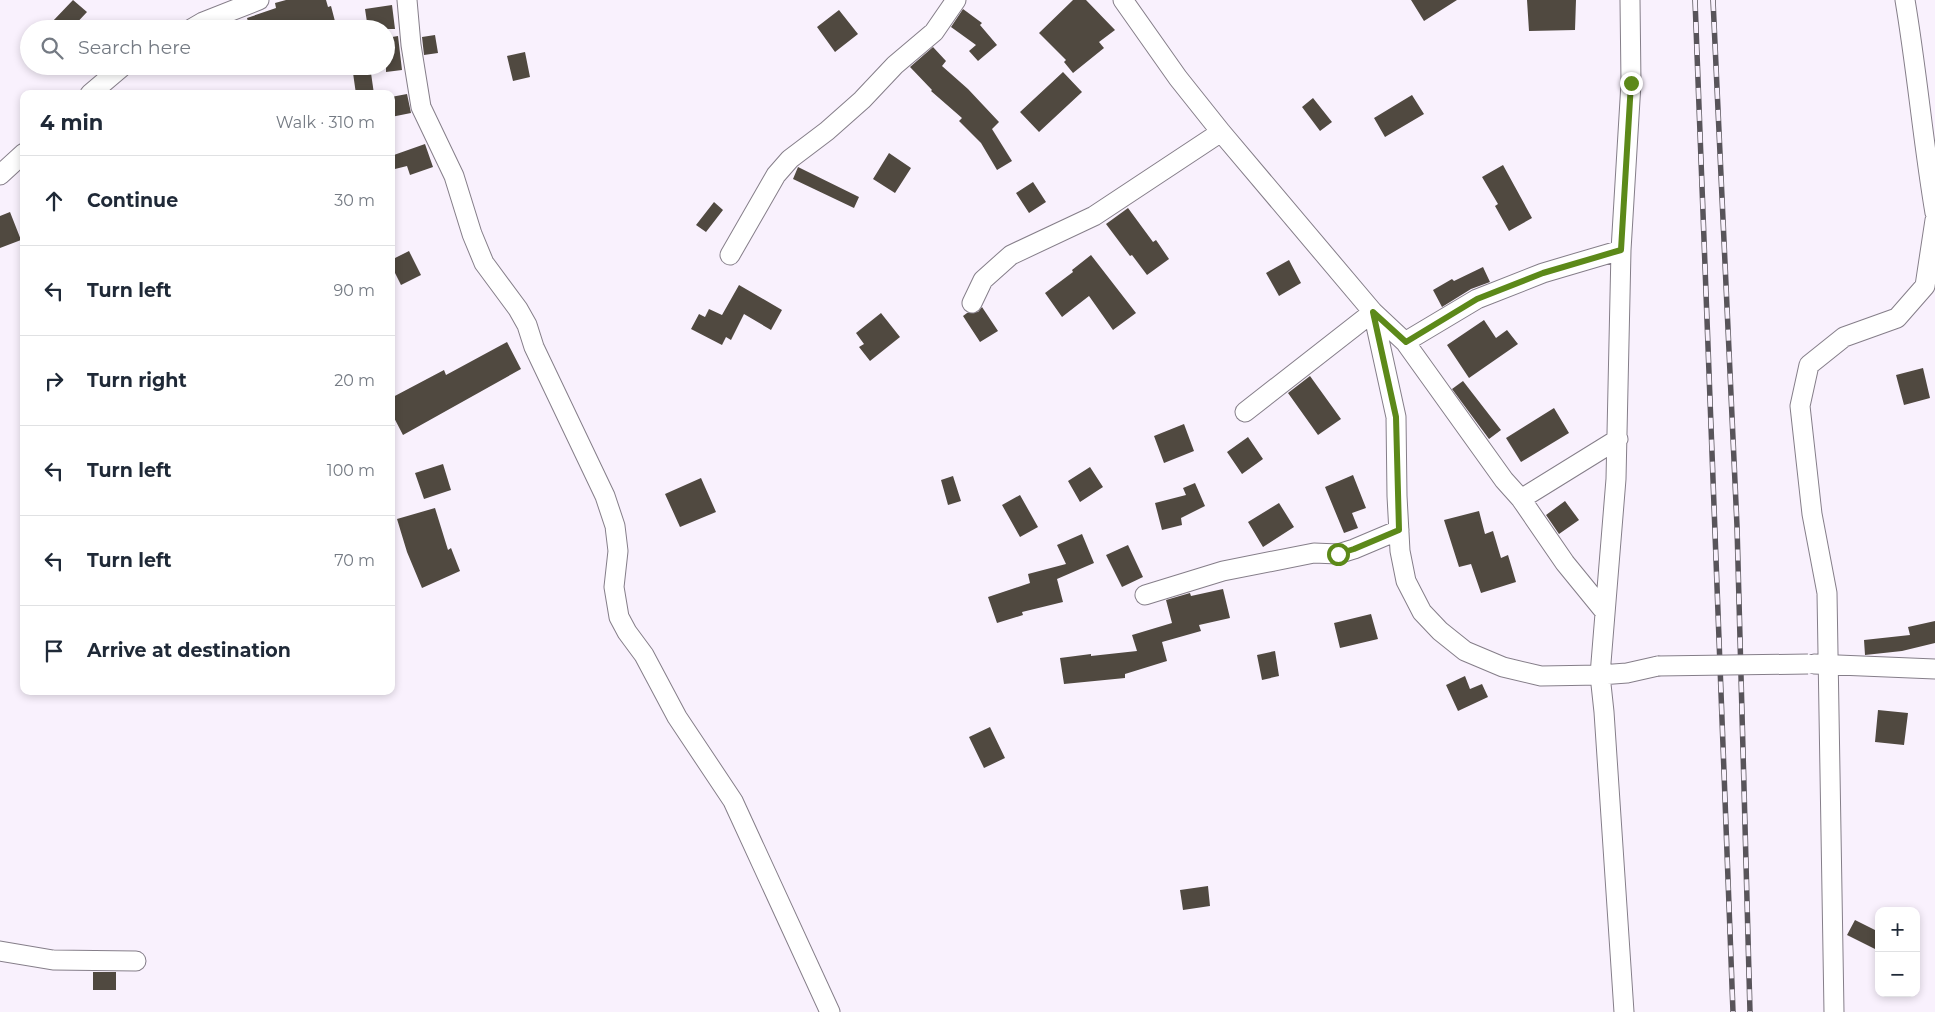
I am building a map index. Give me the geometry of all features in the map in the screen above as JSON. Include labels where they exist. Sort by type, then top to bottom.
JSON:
[{"type":"street","points":[[208,20],[259,0]]},
{"type":"street","points":[[407,0],[411,45],[421,107],[454,176],[472,234],[484,263],[518,309],[527,325],[534,347],[605,496],[615,526],[618,551],[614,587],[619,617],[644,655],[677,716],[733,801],[830,1012]]},
{"type":"street","points":[[730,255],[776,175],[790,159],[827,131],[895,65],[934,32],[956,0]]},
{"type":"street","points":[[1123,0],[1178,78],[1221,132],[1373,312],[1406,342],[1504,480],[1521,499],[1565,563],[1605,612]]},
{"type":"street","points":[[1624,1012],[1600,675],[1618,438],[1621,250],[1631,83],[1630,0]]},
{"type":"street","points":[[1906,0],[1919,90],[1925,155],[1935,213]]},
{"type":"street","points":[[95,90],[112,75]]},
{"type":"street","points":[[972,304],[983,280],[1011,255],[1094,216],[1221,132]]},
{"type":"street","points":[[0,175],[20,158]]},
{"type":"street","points":[[1834,1012],[1826,593],[1812,514],[1800,406],[1809,365],[1844,337],[1897,318],[1925,286],[1935,220]]},
{"type":"street","points":[[1406,342],[1477,299],[1543,273],[1621,250]]},
{"type":"street","points":[[1245,412],[1373,312]]},
{"type":"street","points":[[1373,312],[1396,417],[1400,551],[1406,581],[1422,612],[1440,631],[1465,651],[1503,667],[1541,676],[1627,673],[1658,666],[1808,664],[1935,669]]},
{"type":"street","points":[[1521,499],[1618,438]]},
{"type":"street","points":[[1145,595],[1223,571],[1314,553],[1338,554],[1399,530]]},
{"type":"street","points":[[0,951],[53,960],[136,961]]},
{"type":"building","points":[[73,0],[87,12],[79,20],[54,20]]},
{"type":"building","points":[[286,0],[326,0],[328,7],[331,6],[335,20],[248,20],[247,18],[276,8],[275,3]]},
{"type":"building","points":[[1073,0],[1086,0],[1115,30],[1099,42],[1104,48],[1073,73],[1064,62],[1066,60],[1039,33]]},
{"type":"building","points":[[1411,0],[1457,0],[1424,21]]},
{"type":"building","points":[[1527,0],[1576,0],[1575,30],[1529,31]]},
{"type":"building","points":[[392,5],[394,20],[367,20],[365,9]]},
{"type":"building","points":[[963,9],[982,23],[980,25],[997,45],[978,61],[969,51],[976,45],[951,27]]},
{"type":"building","points":[[839,10],[858,34],[835,52],[817,27]]},
{"type":"building","points":[[435,35],[438,53],[424,55],[422,37]]},
{"type":"building","points":[[395,36],[398,36],[402,70],[395,71]]},
{"type":"building","points":[[933,47],[946,61],[942,66],[968,89],[999,122],[992,129],[1012,161],[997,170],[981,143],[959,121],[962,118],[931,91],[910,67]]},
{"type":"building","points":[[525,52],[530,77],[513,81],[507,56]]},
{"type":"building","points":[[1063,72],[1082,92],[1039,132],[1020,112]]},
{"type":"building","points":[[353,75],[371,75],[373,90],[355,90]]},
{"type":"building","points":[[407,94],[411,113],[395,116],[395,96]]},
{"type":"building","points":[[1412,95],[1424,114],[1385,137],[1374,118]]},
{"type":"building","points":[[1313,98],[1332,122],[1320,131],[1302,107]]},
{"type":"building","points":[[425,144],[433,167],[410,175],[407,166],[395,169],[395,155]]},
{"type":"building","points":[[889,153],[911,168],[895,193],[873,179]]},
{"type":"building","points":[[1503,165],[1532,218],[1509,231],[1495,206],[1498,204],[1482,177]]},
{"type":"building","points":[[798,167],[859,197],[854,208],[793,179]]},
{"type":"building","points":[[1033,182],[1046,202],[1029,213],[1016,193]]},
{"type":"building","points":[[714,202],[723,210],[706,232],[696,225]]},
{"type":"building","points":[[1128,208],[1153,242],[1156,240],[1169,259],[1147,275],[1106,224]]},
{"type":"building","points":[[10,212],[20,240],[0,248],[0,216]]},
{"type":"building","points":[[409,251],[421,275],[401,285],[395,273],[395,258]]},
{"type":"building","points":[[1091,255],[1136,313],[1113,330],[1089,296],[1062,317],[1045,293],[1073,272],[1072,270]]},
{"type":"building","points":[[1289,260],[1301,283],[1279,296],[1266,273]]},
{"type":"building","points":[[1483,267],[1490,282],[1471,289],[1442,307],[1433,290],[1452,279],[1454,281]]},
{"type":"building","points":[[739,285],[782,310],[771,330],[744,314],[731,340],[726,337],[722,345],[691,329],[699,314],[705,317],[709,309],[722,315]]},
{"type":"building","points":[[982,307],[998,331],[980,342],[963,316],[967,313],[978,312]]},
{"type":"building","points":[[881,313],[900,337],[870,361],[859,347],[864,344],[856,333]]},
{"type":"building","points":[[1484,320],[1496,338],[1507,330],[1518,344],[1469,378],[1447,345]]},
{"type":"building","points":[[507,342],[521,369],[403,435],[395,420],[395,396],[444,370],[446,375]]},
{"type":"building","points":[[1923,368],[1930,398],[1904,405],[1896,375]]},
{"type":"building","points":[[1310,376],[1341,419],[1318,435],[1288,393]]},
{"type":"building","points":[[1463,381],[1501,430],[1489,439],[1452,389]]},
{"type":"building","points":[[1554,408],[1569,433],[1521,462],[1506,438]]},
{"type":"building","points":[[1184,424],[1194,451],[1164,463],[1154,436]]},
{"type":"building","points":[[1248,437],[1263,459],[1242,474],[1227,452]]},
{"type":"building","points":[[443,464],[451,490],[424,499],[415,473]]},
{"type":"building","points":[[1090,467],[1103,487],[1080,502],[1068,481]]},
{"type":"building","points":[[1353,475],[1366,508],[1352,513],[1358,528],[1344,533],[1325,487]]},
{"type":"building","points":[[953,476],[961,501],[948,505],[941,480]]},
{"type":"building","points":[[701,478],[716,512],[680,527],[665,494]]},
{"type":"building","points":[[1195,483],[1205,506],[1181,518],[1182,525],[1162,530],[1155,503],[1186,495],[1183,488]]},
{"type":"building","points":[[1020,495],[1038,527],[1020,537],[1002,505]]},
{"type":"building","points":[[1565,501],[1579,520],[1559,534],[1546,515]]},
{"type":"building","points":[[1279,503],[1294,527],[1263,547],[1248,522]]},
{"type":"building","points":[[435,508],[448,550],[451,548],[460,571],[422,588],[407,552],[397,519]]},
{"type":"building","points":[[1479,511],[1485,534],[1493,531],[1501,558],[1508,555],[1516,582],[1481,593],[1471,564],[1459,567],[1444,520]]},
{"type":"building","points":[[1082,534],[1094,563],[1057,579],[1063,602],[1022,612],[1023,615],[997,623],[988,597],[1030,583],[1028,574],[1066,564],[1057,545]]},
{"type":"building","points":[[1128,545],[1143,577],[1122,587],[1106,555]]},
{"type":"building","points":[[1223,589],[1230,618],[1199,625],[1201,631],[1162,642],[1167,661],[1125,674],[1125,678],[1064,684],[1060,658],[1137,651],[1132,635],[1172,623],[1166,600],[1190,593],[1191,596]]},
{"type":"building","points":[[1371,614],[1378,639],[1340,648],[1334,623]]},
{"type":"building","points":[[1935,621],[1935,643],[1902,651],[1865,655],[1864,640],[1910,635],[1908,627]]},
{"type":"building","points":[[1275,651],[1279,676],[1262,680],[1257,655]]},
{"type":"building","points":[[1465,676],[1470,689],[1482,684],[1488,697],[1458,711],[1446,685]]},
{"type":"building","points":[[1878,710],[1908,713],[1904,745],[1875,742]]},
{"type":"building","points":[[990,727],[1005,758],[984,768],[969,737]]},
{"type":"building","points":[[1208,886],[1210,906],[1183,910],[1180,890]]},
{"type":"building","points":[[1855,920],[1875,930],[1875,949],[1847,935]]},
{"type":"building","points":[[93,972],[116,972],[116,990],[93,990]]},
{"type":"railway","points":[[1695,0],[1733,1012]]},
{"type":"railway","points":[[1713,0],[1737,526],[1750,1012]]},
{"type":"route","points":[[1338,554],[1399,530],[1396,417],[1373,312],[1406,342],[1477,299],[1543,273],[1621,250],[1631,83]]}]
